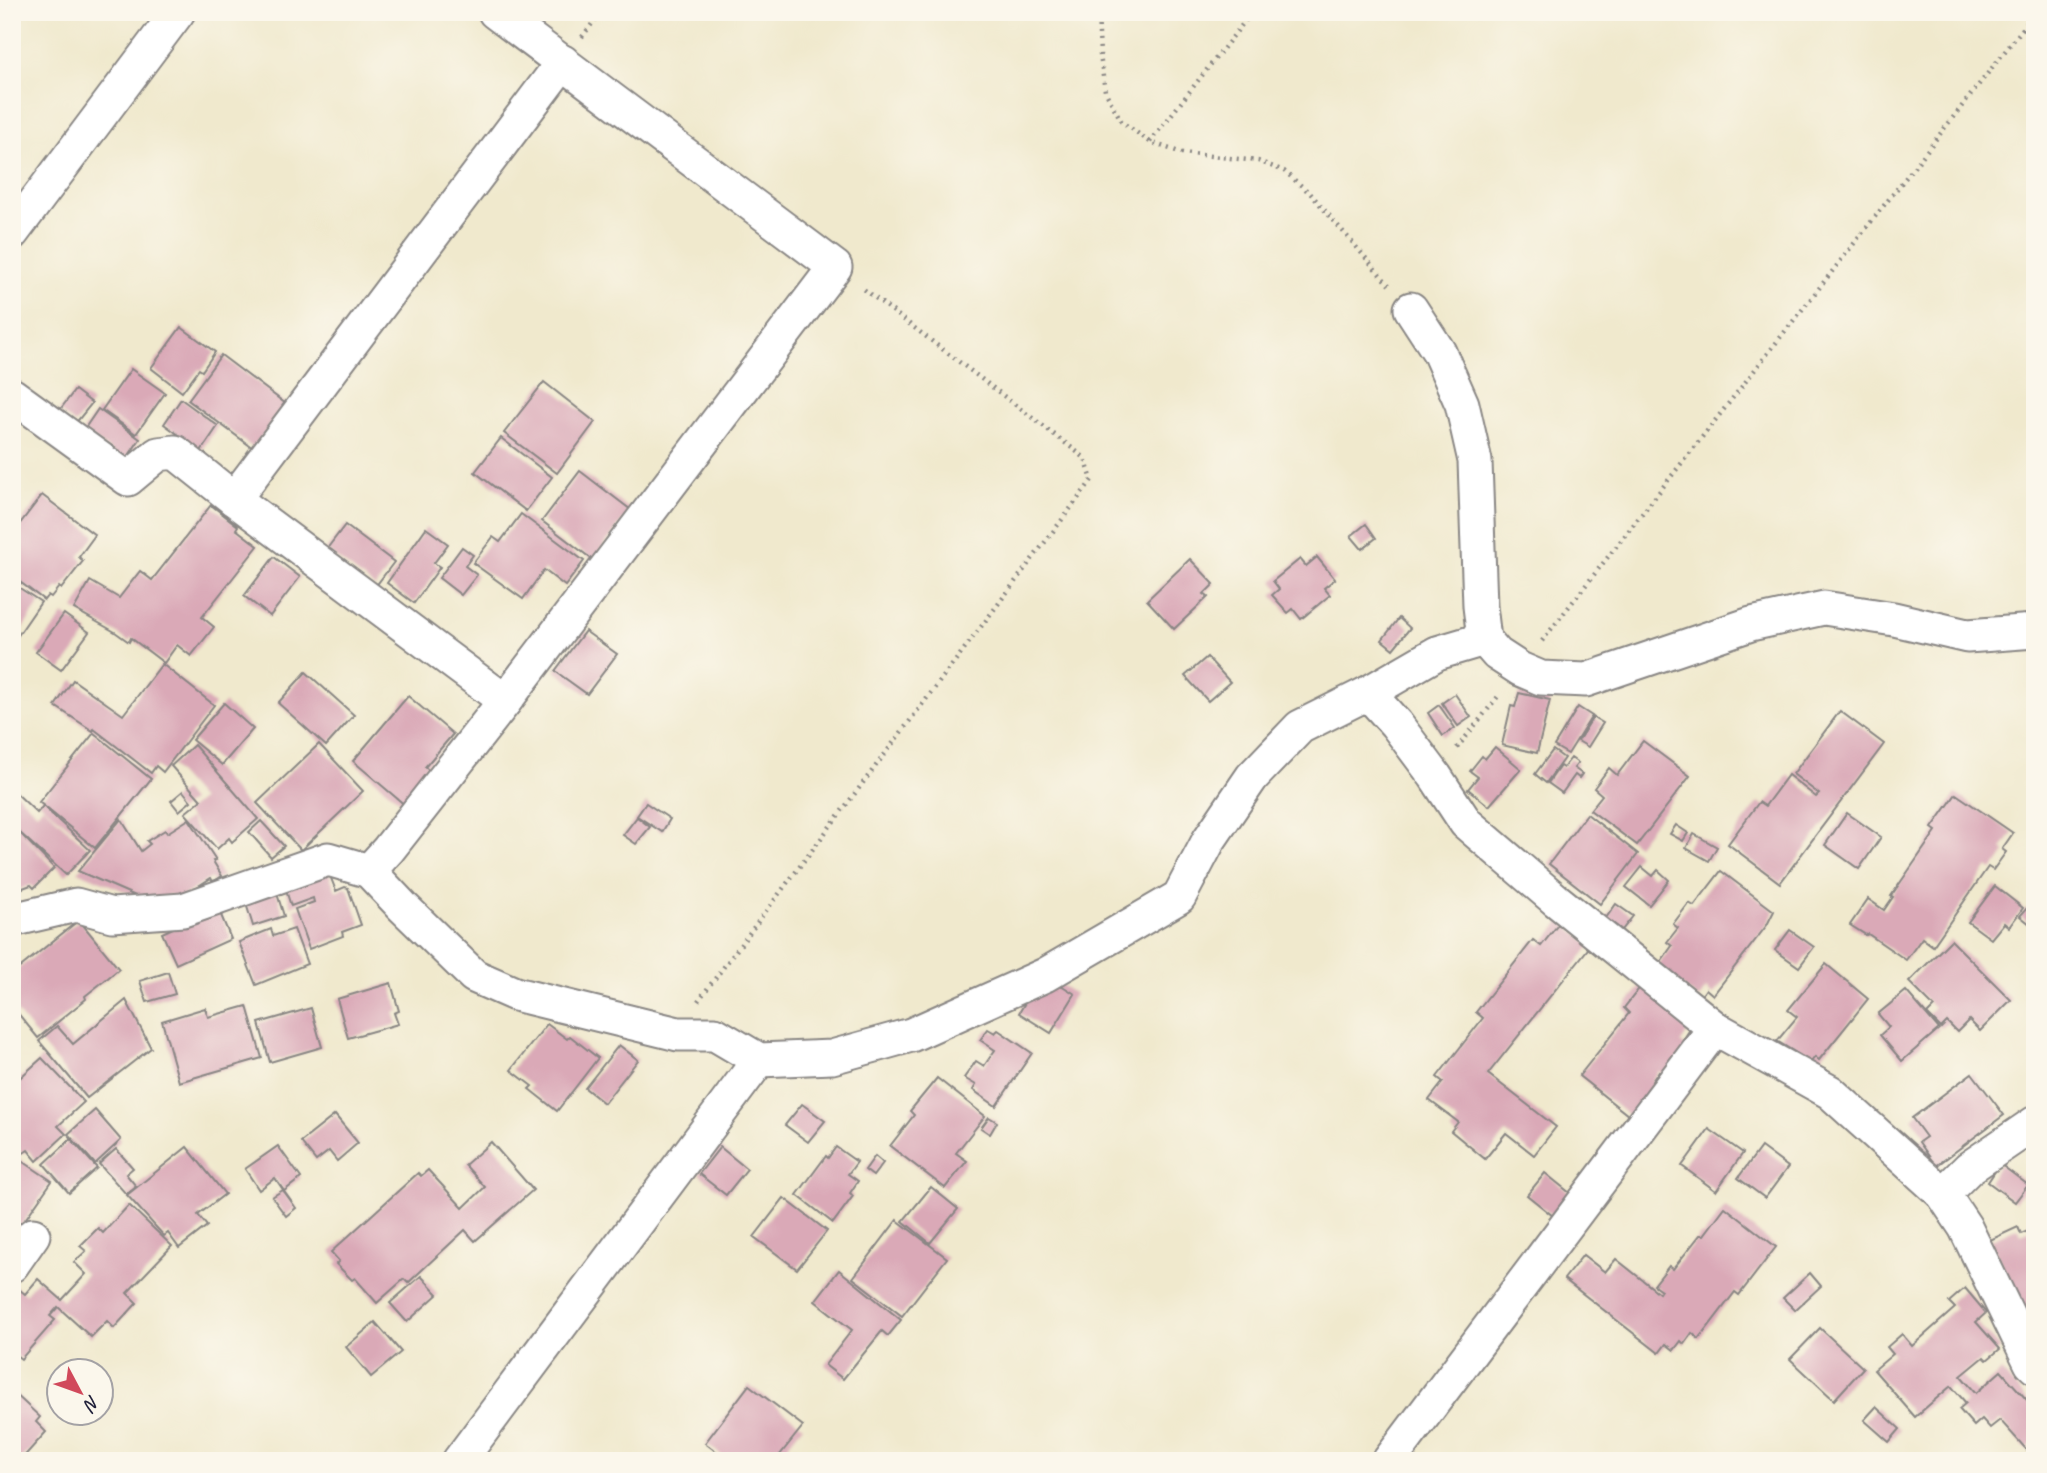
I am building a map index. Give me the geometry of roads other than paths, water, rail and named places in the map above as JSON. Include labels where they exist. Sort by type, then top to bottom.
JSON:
[{"type":"street","points":[[12,233],[178,12]]},
{"type":"street","points":[[369,871],[505,701],[835,267],[495,12]]},
{"type":"street","points":[[234,499],[563,62]]},
{"type":"street","points":[[1411,309],[1439,352],[1462,404],[1475,461],[1480,606],[1484,639],[1496,654],[1520,670],[1541,678],[1586,680],[1751,624],[1824,608],[1894,619],[1968,636],[2035,632]]},
{"type":"street","points":[[12,395],[128,479],[158,454],[174,452],[505,701]]},
{"type":"street","points":[[12,920],[76,905],[112,915],[183,910],[328,859],[369,871],[474,976],[515,994],[678,1034],[715,1034],[759,1060],[832,1058],[911,1035],[1045,975],[1179,897],[1209,840],[1252,777],[1300,727],[1368,693],[1437,653],[1484,639]]},
{"type":"street","points":[[1368,693],[1396,724],[1466,823],[1556,900],[1715,1028],[1830,1092],[1943,1194],[1965,1227],[2035,1367]]},
{"type":"street","points":[[1389,1461],[1715,1028]]},
{"type":"street","points":[[459,1461],[759,1060]]},
{"type":"street","points":[[1943,1194],[1969,1168],[2035,1123]]},
{"type":"street","points":[[12,1265],[33,1235]]}]
